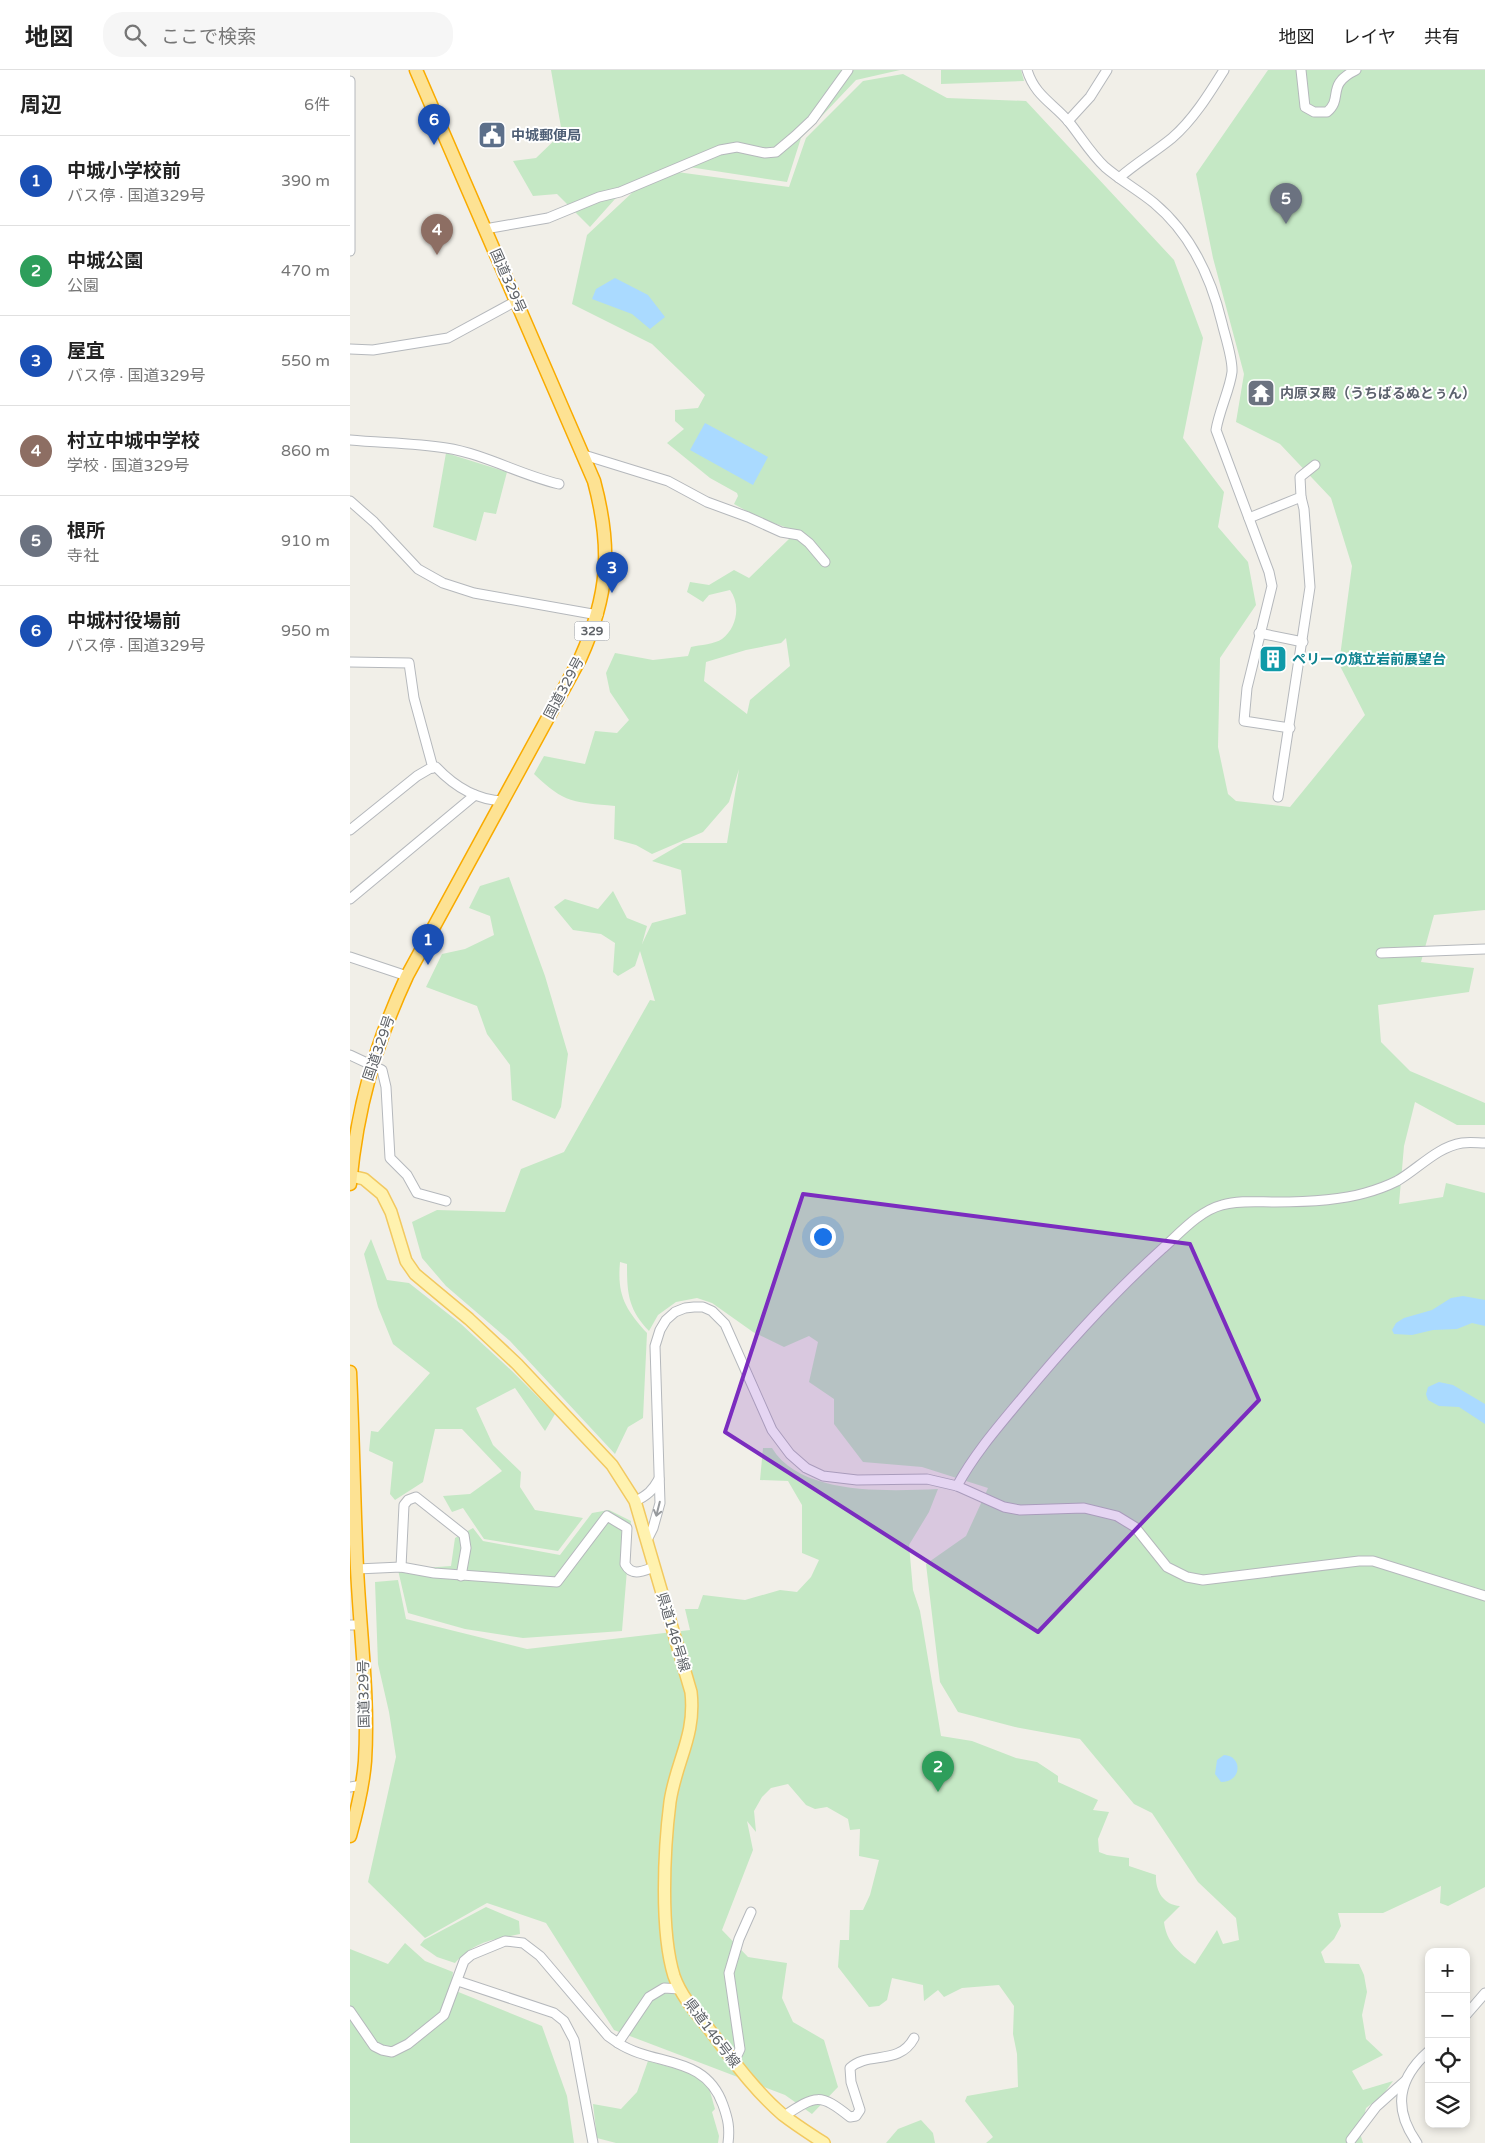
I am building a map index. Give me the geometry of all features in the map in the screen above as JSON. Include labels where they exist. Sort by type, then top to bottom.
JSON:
[{"type":"highway","name":"国道329号","points":[[350,1180],[356,1131],[372,1064],[387,1022],[407,976],[580,659],[598,615],[604,588],[605,534],[594,481],[416,70]]},
{"type":"highway","name":"国道329号","points":[[350,1372],[357,1569],[356,1625],[366,1713],[365,1762],[356,1786],[350,1836]]},
{"type":"main road","name":"県道146号線","points":[[350,1180],[364,1179],[382,1194],[391,1212],[406,1261],[415,1274],[469,1319],[517,1364],[612,1465],[635,1501],[691,1692],[692,1721],[670,1800],[666,1848],[666,1927],[670,1961],[680,1989],[752,2085],[784,2116],[824,2143]]},
{"type":"street","points":[[485,229],[548,218],[599,196],[620,192],[720,150],[737,147],[765,153],[776,152],[812,120],[848,70]]},
{"type":"street","points":[[1027,70],[1031,83],[1037,92],[1068,121],[1095,156],[1119,178],[1154,203],[1186,236],[1209,280],[1217,303],[1232,371],[1218,416],[1216,430],[1269,572],[1272,586],[1247,688],[1244,721],[1290,728]]},
{"type":"street","points":[[1068,121],[1090,96],[1107,70]]},
{"type":"street","points":[[1119,178],[1137,162],[1172,138],[1199,108],[1224,70]]},
{"type":"street","points":[[1300,70],[1305,107],[1314,112],[1327,112],[1333,103],[1338,83],[1345,75],[1356,70]]},
{"type":"street","points":[[350,81],[350,251]]},
{"type":"street","points":[[350,349],[373,350],[448,338],[516,301]]},
{"type":"street","points":[[350,440],[446,448],[487,459],[537,479],[558,484]]},
{"type":"street","points":[[584,455],[668,481],[707,502],[748,517],[781,532],[798,535],[809,543],[825,562]]},
{"type":"street","points":[[1278,797],[1310,588],[1300,477],[1314,465]]},
{"type":"street","points":[[1248,518],[1301,497]]},
{"type":"street","points":[[350,501],[374,522],[418,569],[443,583],[474,593],[598,615]]},
{"type":"street","points":[[1259,633],[1303,642]]},
{"type":"street","points":[[350,662],[409,663],[414,698],[434,768],[453,784],[475,795],[503,801]]},
{"type":"street","points":[[350,830],[417,776],[434,768]]},
{"type":"street","points":[[350,899],[475,795]]},
{"type":"street","points":[[1381,953],[1485,949]]},
{"type":"street","points":[[350,957],[407,976]]},
{"type":"street","points":[[350,1055],[382,1070],[386,1087],[390,1158],[407,1175],[417,1193],[446,1201]]},
{"type":"street","points":[[957,1486],[969,1463],[988,1438],[1085,1324],[1148,1262],[1191,1223],[1208,1211],[1221,1205],[1240,1202],[1304,1202],[1362,1194],[1398,1180],[1426,1160],[1461,1143],[1485,1143]]},
{"type":"street","points":[[647,1540],[653,1528],[660,1503],[655,1346],[666,1320],[675,1312],[685,1308],[703,1307],[712,1311],[725,1324],[772,1430],[790,1454],[806,1468],[823,1476],[857,1480],[927,1479],[957,1486],[1004,1507],[1020,1510],[1084,1508],[1117,1516],[1135,1527],[1167,1567],[1187,1577],[1203,1580],[1359,1561],[1373,1561],[1485,1596]]},
{"type":"street","points":[[635,1501],[645,1497],[652,1491],[660,1476]]},
{"type":"street","points":[[401,1567],[404,1505],[408,1500],[416,1497],[464,1535],[466,1548],[461,1576]]},
{"type":"street","points":[[357,1569],[401,1567],[461,1576],[557,1582],[607,1516],[627,1528],[625,1564],[628,1569],[631,1572],[638,1572],[654,1567]]},
{"type":"street","points":[[734,2062],[740,2049],[729,1973],[739,1939],[751,1912]]},
{"type":"street","points":[[350,2011],[374,2046],[392,2052],[408,2044],[444,2015],[464,1961],[471,1955],[504,1940],[523,1943],[540,1956],[608,2036],[628,2049],[685,2065],[706,2077],[721,2098],[730,2125],[728,2143]]},
{"type":"street","points":[[458,1980],[554,2013],[564,2021],[574,2040],[593,2143]]},
{"type":"street","points":[[618,2043],[648,1997],[664,1988],[680,1989]]},
{"type":"street","points":[[1470,2010],[1485,1993]]},
{"type":"street","points":[[784,2116],[808,2100],[818,2099],[833,2104],[850,2117],[856,2116],[860,2110],[851,2082],[850,2068],[856,2062],[875,2060],[902,2052],[910,2045],[914,2038]]},
{"type":"street","points":[[1350,2140],[1376,2107],[1405,2081],[1415,2065],[1425,2055]]},
{"type":"street","points":[[1405,2081],[1401,2099],[1403,2118],[1417,2143]]},
{"type":"highlighted area","points":[[803,1194],[1190,1244],[1259,1400],[1038,1632],[725,1432]]},
{"type":"green space","points":[[551,70],[900,70],[856,80],[801,138],[787,182],[676,165],[615,199],[590,227],[557,194],[533,196],[513,161],[536,158],[562,133]]},
{"type":"green space","points":[[941,70],[1021,70],[1024,81],[941,84]]},
{"type":"green space","points":[[1268,70],[1485,70],[1485,910],[1434,915],[1421,962],[1474,968],[1469,992],[1378,1005],[1381,1042],[1410,1071],[1485,1103],[1485,1125],[1457,1125],[1415,1102],[1404,1146],[1399,1204],[1443,1197],[1446,1183],[1485,1193],[1485,1887],[1448,1906],[1440,1903],[1441,1886],[1383,1913],[1338,1913],[1341,1926],[1334,1939],[1321,1952],[1325,1963],[1359,1964],[1364,1975],[1367,1992],[1362,2015],[1366,2039],[1383,2055],[1352,2071],[1363,2090],[1393,2081],[1382,2096],[1366,2108],[1360,2133],[1363,2143],[986,2143],[993,2137],[965,2101],[967,2096],[1018,2087],[1017,2054],[1013,2034],[1014,2006],[999,1985],[962,1988],[944,1997],[938,1990],[924,2001],[923,1985],[892,1978],[887,2000],[879,2006],[869,2007],[838,1967],[840,1940],[849,1940],[850,1910],[863,1910],[870,1895],[879,1860],[859,1856],[860,1829],[850,1830],[848,1819],[827,1807],[815,1809],[806,1805],[788,1784],[771,1788],[762,1797],[754,1811],[756,1832],[747,1821],[753,1850],[722,1930],[748,1957],[787,1963],[782,1998],[793,2022],[824,2040],[838,2087],[812,2114],[785,2095],[614,2030],[546,1923],[487,1903],[425,1938],[368,1882],[396,1757],[389,1712],[378,1664],[375,1582],[398,1580],[406,1619],[527,1649],[690,1630],[685,1609],[698,1609],[703,1595],[745,1600],[780,1590],[797,1592],[811,1577],[819,1560],[802,1553],[802,1505],[788,1481],[760,1480],[763,1448],[772,1448],[785,1464],[803,1475],[824,1483],[872,1490],[938,1489],[929,1512],[909,1545],[913,1590],[920,1611],[941,1736],[972,1741],[1016,1758],[1037,1762],[1058,1776],[1058,1782],[1098,1800],[1093,1810],[1109,1812],[1098,1839],[1099,1852],[1129,1858],[1129,1866],[1156,1875],[1157,1886],[1161,1896],[1169,1903],[1180,1906],[1164,1922],[1167,1935],[1174,1946],[1189,1960],[1195,1964],[1217,1930],[1223,1944],[1239,1940],[1236,1918],[1198,1882],[1152,1813],[1134,1804],[1080,1739],[1015,1727],[958,1712],[940,1682],[926,1564],[966,1536],[988,1488],[922,1467],[863,1462],[834,1424],[834,1399],[809,1382],[818,1342],[809,1336],[784,1347],[753,1332],[712,1303],[697,1298],[676,1302],[658,1315],[649,1331],[633,1308],[628,1292],[627,1264],[620,1262],[620,1284],[624,1301],[647,1333],[643,1418],[628,1427],[615,1454],[510,1341],[446,1286],[422,1258],[412,1222],[437,1210],[505,1212],[521,1169],[564,1152],[650,1000],[655,1001],[640,951],[635,966],[618,976],[613,972],[615,943],[601,934],[573,930],[554,907],[565,899],[598,909],[613,891],[627,918],[647,926],[642,944],[652,923],[686,914],[681,870],[652,861],[683,843],[727,843],[739,769],[729,802],[703,832],[652,854],[636,845],[614,839],[615,806],[589,804],[571,800],[554,791],[534,774],[544,756],[585,764],[595,731],[617,733],[629,720],[610,692],[606,673],[615,653],[653,660],[688,656],[691,647],[715,642],[727,634],[736,616],[736,602],[730,590],[709,595],[703,602],[687,592],[690,582],[709,585],[734,570],[749,578],[789,539],[789,532],[785,527],[761,519],[734,504],[738,496],[737,493],[710,478],[667,443],[684,429],[675,421],[675,410],[698,408],[705,395],[652,344],[572,304],[587,235],[635,190],[677,172],[789,187],[806,138],[863,81],[903,74],[947,98],[1026,101],[1174,260],[1203,338],[1183,438],[1224,492],[1218,527],[1248,562],[1256,605],[1220,658],[1218,747],[1228,794],[1236,801],[1290,807],[1365,715],[1339,664],[1352,566],[1331,498],[1280,444],[1236,422],[1244,374],[1213,258],[1196,174]],"holes":[[[786,638],[790,666],[750,700],[747,714],[704,681],[706,662],[746,650],[781,643]]]},
{"type":"green space","points":[[446,453],[507,472],[496,514],[484,512],[476,541],[433,527]]},
{"type":"green space","points":[[509,877],[545,976],[568,1054],[561,1107],[555,1119],[512,1100],[510,1065],[487,1034],[477,1006],[426,987],[442,954],[465,949],[494,935],[490,916],[469,908],[480,886]]},
{"type":"green space","points":[[371,1239],[387,1280],[409,1283],[461,1324],[555,1414],[545,1431],[515,1388],[476,1408],[493,1445],[521,1472],[520,1487],[535,1510],[583,1518],[558,1551],[484,1539],[463,1508],[452,1512],[443,1496],[470,1494],[502,1471],[462,1429],[435,1429],[423,1482],[395,1500],[390,1494],[393,1462],[369,1451],[371,1431],[378,1432],[430,1373],[393,1344],[378,1307],[364,1254]]},
{"type":"green space","points":[[609,1510],[631,1521],[622,1631],[523,1638],[465,1629],[408,1613],[398,1570],[451,1566],[455,1538],[473,1528],[483,1541],[560,1555],[592,1513]]},
{"type":"green space","points":[[486,1907],[519,1921],[520,1934],[484,1942],[470,1950],[455,1963],[437,1957],[420,1945],[424,1940]]},
{"type":"green space","points":[[405,1943],[425,1961],[453,1972],[451,1989],[542,2026],[567,2096],[574,2143],[350,2143],[350,1949],[388,1964]]},
{"type":"green space","points":[[648,2061],[677,2069],[679,2067],[701,2078],[710,2092],[715,2109],[712,2112],[719,2136],[718,2143],[616,2143],[597,2138],[593,2104],[621,2109],[637,2092]]},
{"type":"green space","points":[[921,2120],[933,2133],[935,2143],[886,2143],[898,2129]]},
{"type":"water","points":[[615,278],[648,295],[665,317],[650,329],[632,314],[592,299],[596,289]]},
{"type":"water","points":[[705,423],[768,457],[753,485],[690,450]]},
{"type":"water","points":[[1463,1296],[1485,1300],[1485,1326],[1472,1323],[1457,1329],[1433,1330],[1412,1335],[1394,1334],[1392,1330],[1396,1323],[1404,1318],[1432,1310],[1451,1298]]},
{"type":"water","points":[[1439,1382],[1453,1385],[1485,1404],[1485,1424],[1459,1407],[1439,1406],[1428,1400],[1426,1394],[1428,1387]]},
{"type":"water","points":[[1224,1755],[1230,1756],[1234,1760],[1238,1769],[1233,1778],[1221,1782],[1215,1774],[1217,1760]]},
{"type":"place","name":"中城郵便局","points":[[492,135]]},
{"type":"place","name":"中城村役場前","points":[[434,145]]},
{"type":"place","name":"根所","points":[[1286,224]]},
{"type":"place","name":"村立中城中学校","points":[[437,255]]},
{"type":"place","name":"内原ヌ殿（うちばるぬとぅん）","points":[[1261,393]]},
{"type":"place","name":"屋宜","points":[[612,593]]},
{"type":"place","name":"ペリーの旗立岩前展望台","points":[[1273,659]]},
{"type":"place","name":"中城小学校前","points":[[428,965]]},
{"type":"place","name":"中城公園","points":[[938,1792]]}]
